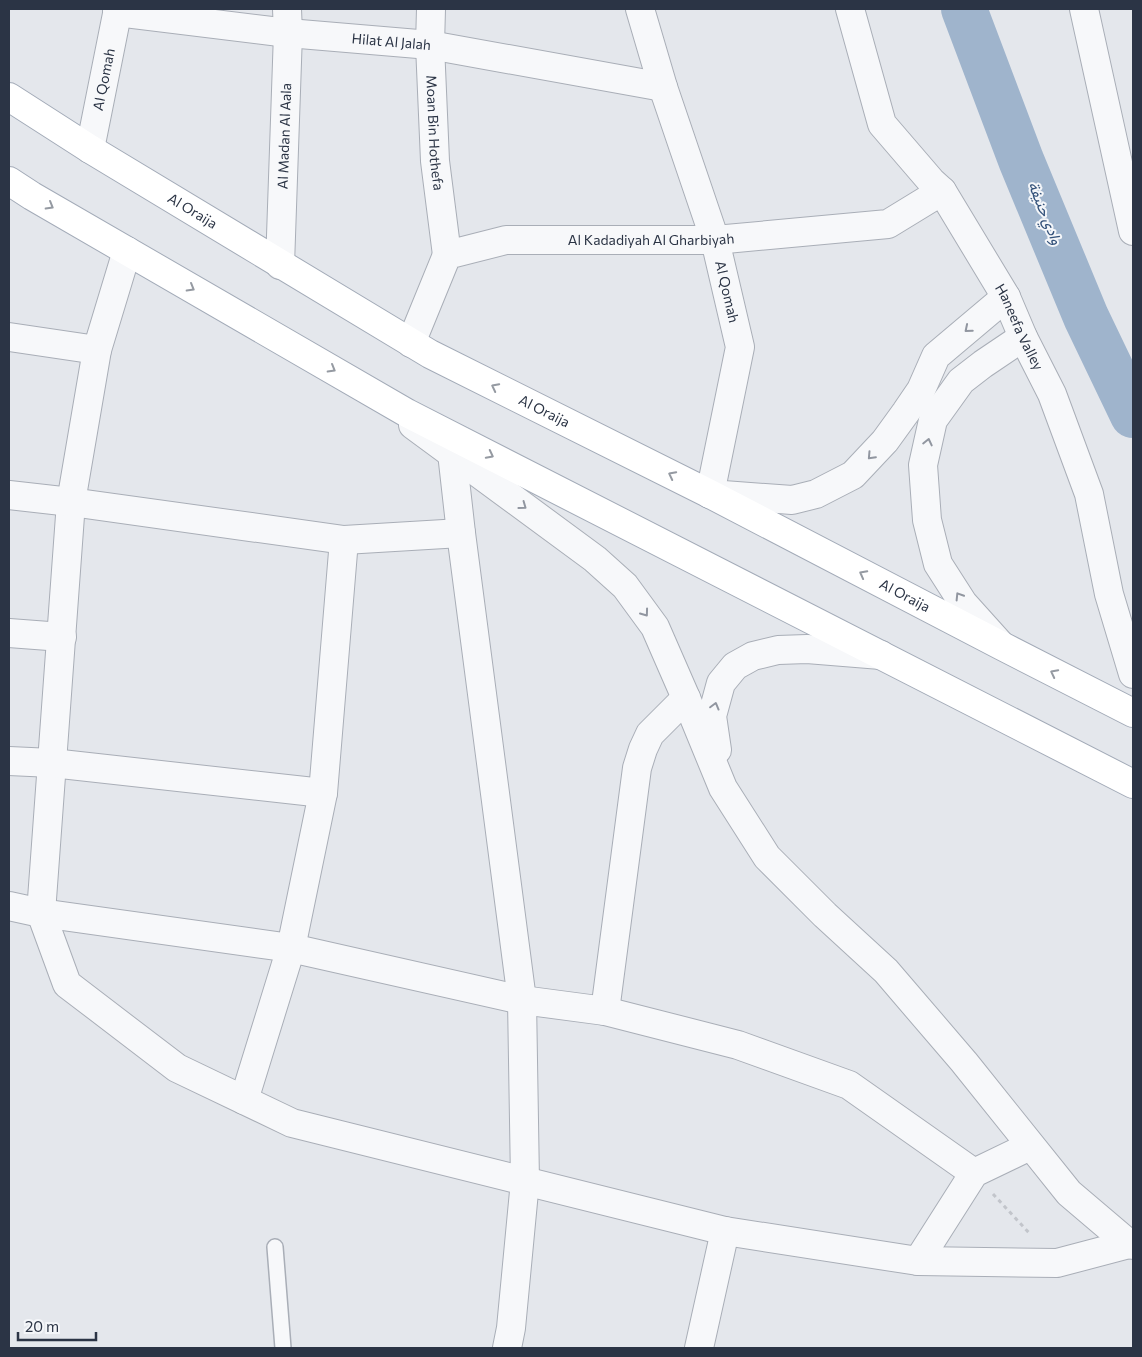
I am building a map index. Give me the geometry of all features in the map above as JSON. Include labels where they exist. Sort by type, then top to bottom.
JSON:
[{"type":"main road","name":"Al Oraija","points":[[9,97],[90,149],[280,265],[430,354],[710,494],[1133,713]]},
{"type":"main road","points":[[9,180],[32,196],[408,413],[1133,784]]},
{"type":"street","name":"Moan Bin Hothefa","points":[[431,9],[430,45],[435,161],[447,256]]},
{"type":"street","name":"Al Qomah","points":[[640,9],[663,87],[715,240],[740,347],[710,494]]},
{"type":"street","name":"Haneefa Valley","points":[[850,9],[882,124],[931,181],[942,191],[1006,297],[1023,337],[1052,394],[1089,494],[1109,594],[1133,674]]},
{"type":"street","points":[[1084,9],[1133,231]]},
{"type":"street","name":"Hilat Al Jalah","points":[[118,10],[288,21],[663,87]]},
{"type":"street","name":"Al Qomah","points":[[90,149],[118,10]]},
{"type":"street","name":"Al Madan Al Aala","points":[[280,265],[288,21]]},
{"type":"street","name":"Al Kadadiyah Al Gharbiyah","points":[[447,256],[506,240],[715,240],[888,224],[942,191]]},
{"type":"street","points":[[127,251],[97,350],[71,502],[40,913],[67,984],[177,1068],[292,1123],[724,1231],[918,1261],[1058,1263],[1131,1244]]},
{"type":"street","points":[[411,343],[447,256]]},
{"type":"street","points":[[710,494],[792,500],[816,494],[853,475],[885,441],[906,412],[921,390],[936,356],[1006,297]]},
{"type":"street","points":[[9,337],[97,350]]},
{"type":"street","points":[[1002,646],[963,603],[938,564],[927,520],[923,465],[933,420],[962,381],[983,364],[1023,337]]},
{"type":"street","points":[[357,384],[595,559],[625,586],[655,627],[723,788],[767,857],[825,916],[886,971],[964,1062],[1069,1193],[1131,1244]]},
{"type":"street","points":[[452,453],[522,1000],[525,1181],[511,1328],[507,1348]]},
{"type":"street","points":[[9,495],[344,540],[461,533]]},
{"type":"street","points":[[244,1100],[291,948],[323,793],[344,540]]},
{"type":"street","points":[[9,633],[62,638]]},
{"type":"street","points":[[723,788],[712,716],[721,683],[735,666],[753,656],[778,650],[807,649],[881,655]]},
{"type":"street","points":[[605,1012],[637,768],[642,749],[650,734],[686,698]]},
{"type":"street","points":[[9,761],[52,763],[323,793]]},
{"type":"street","points":[[9,906],[40,913],[291,948],[522,1000],[605,1012],[738,1046],[849,1085],[974,1173]]},
{"type":"street","points":[[918,1261],[974,1173],[1030,1146]]},
{"type":"street","points":[[699,1348],[724,1231]]},
{"type":"lane","points":[[275,1247],[284,1348]]},
{"type":"path","points":[[974,1173],[1058,1263]]},
{"type":"waterway","name":"وادي حنيفة","points":[[964,9],[1021,160],[1086,317],[1133,415]]}]
